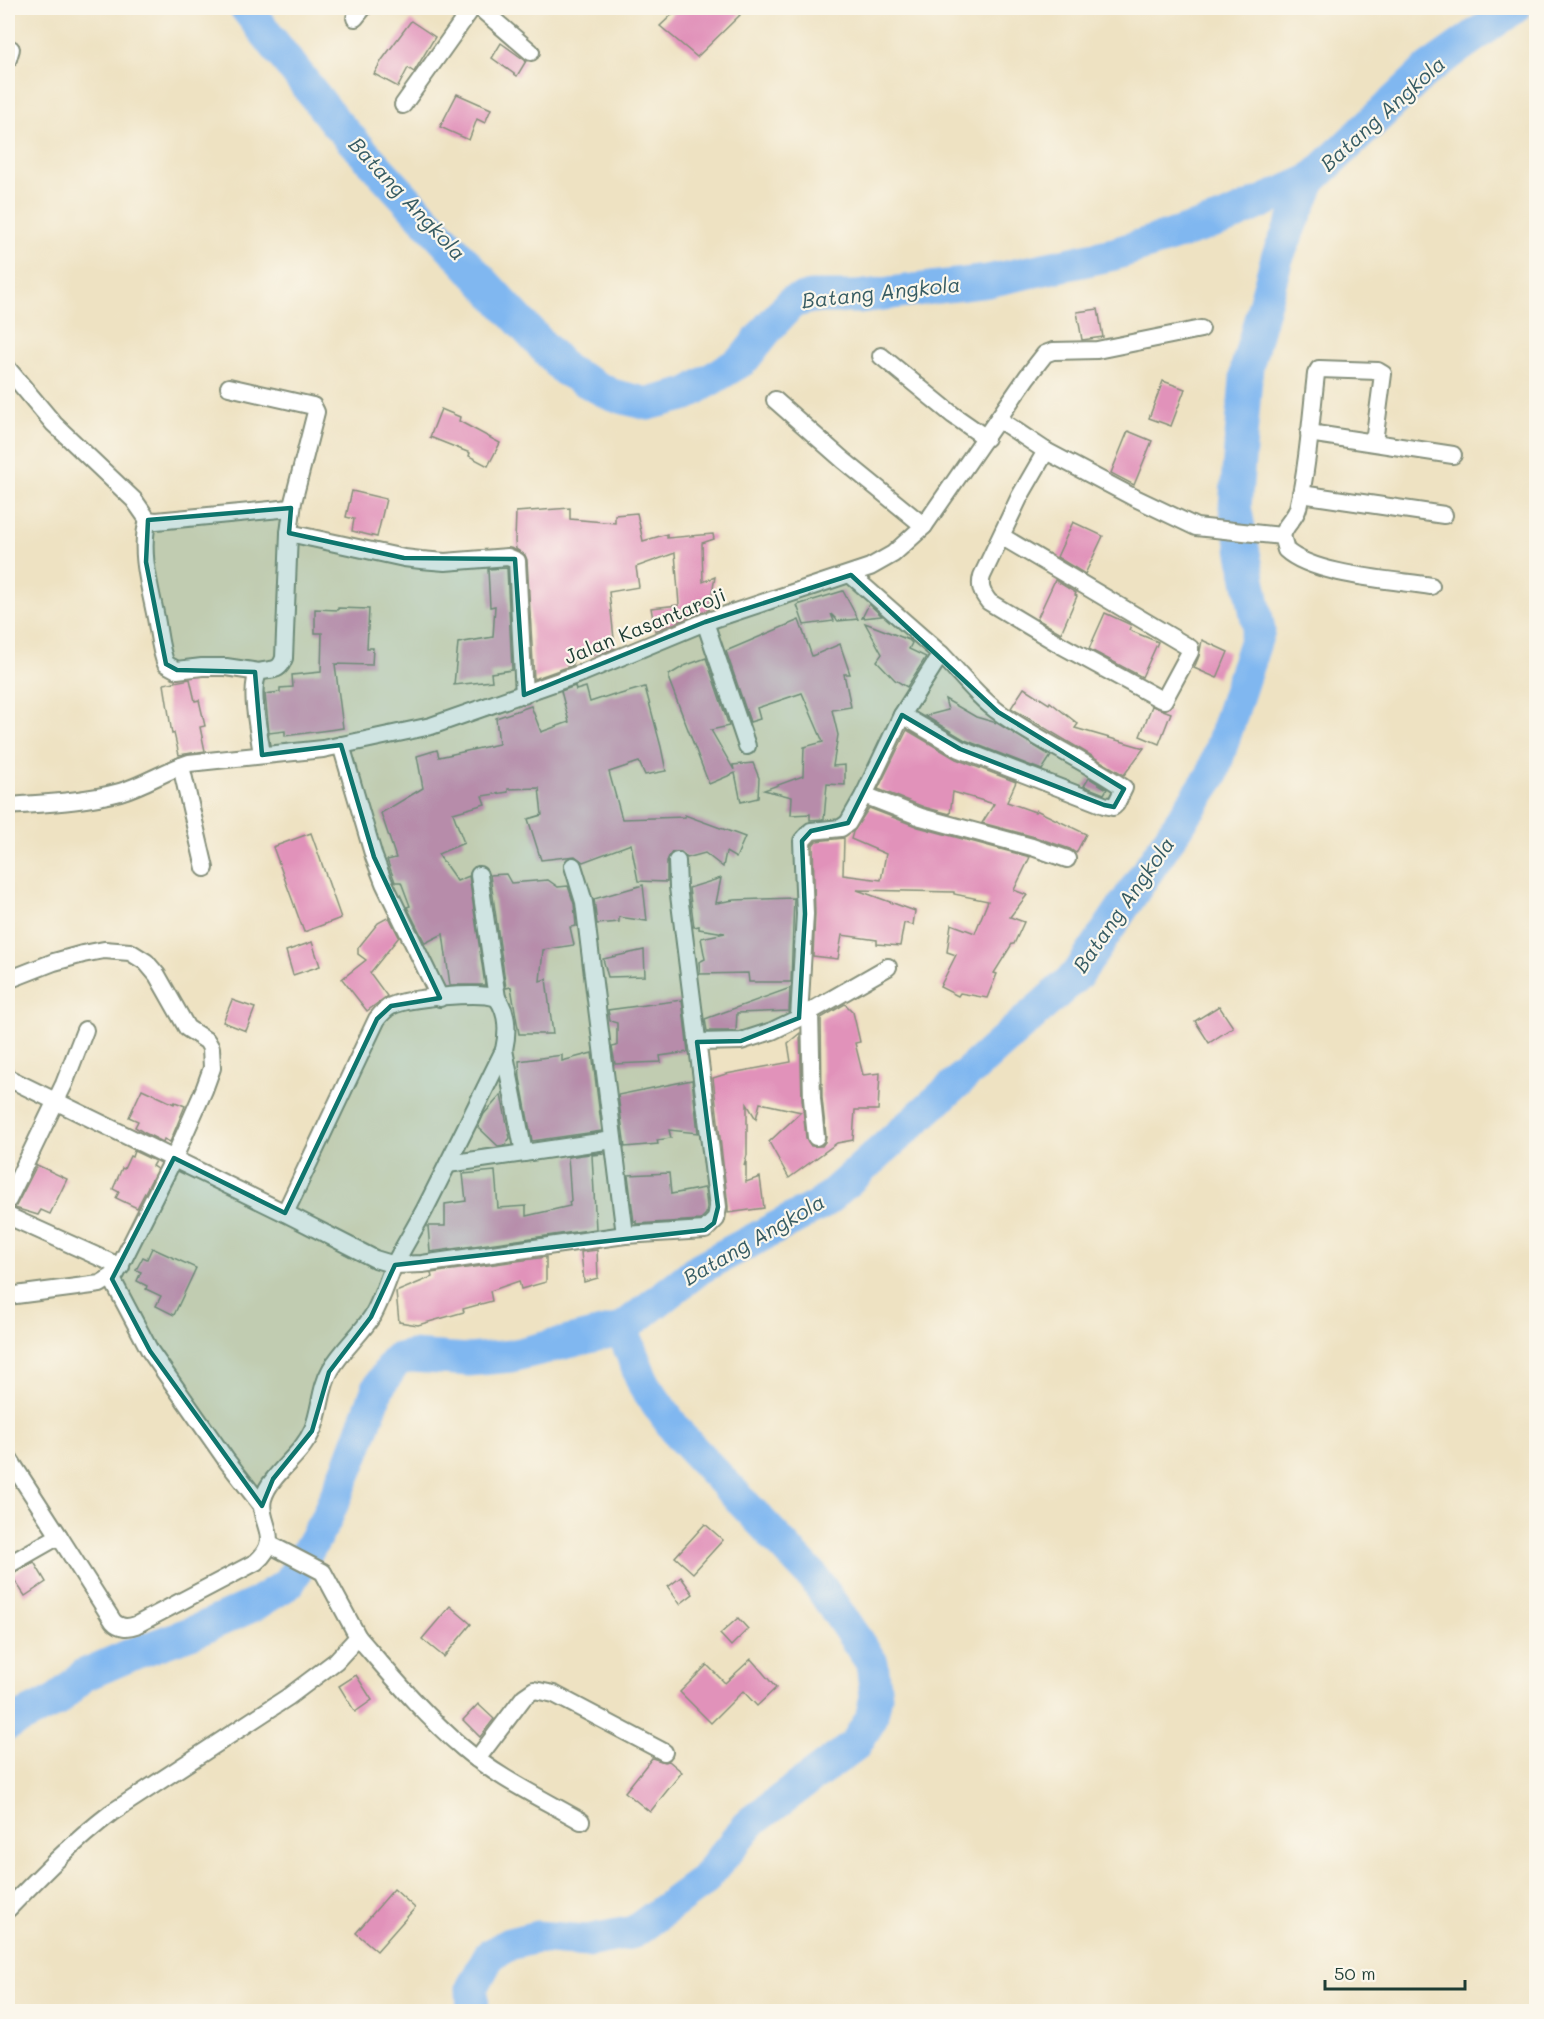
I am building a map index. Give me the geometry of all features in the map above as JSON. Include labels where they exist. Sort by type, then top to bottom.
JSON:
[{"type":"street","points":[[403,105],[471,8]]},
{"type":"street","points":[[480,8],[531,52]]},
{"type":"street","name":"Jalan Kasantaroji","points":[[8,806],[78,801],[121,792],[181,766],[207,760],[341,745],[431,726],[613,661],[705,622],[825,581],[851,575],[893,554],[924,526],[1027,377],[1048,352],[1097,350],[1201,329]]},
{"type":"street","points":[[881,356],[953,415],[986,438]]},
{"type":"street","points":[[8,369],[54,424],[134,500],[148,520],[291,508]]},
{"type":"street","points":[[998,419],[1046,451],[1196,527],[1275,535],[1297,512],[1316,374],[1319,369],[1383,373],[1374,442]]},
{"type":"street","points":[[148,520],[145,531],[146,562],[166,664],[177,670],[202,667],[226,667],[259,672],[276,670],[284,658],[291,508],[316,412],[313,406],[229,387]]},
{"type":"street","points":[[775,400],[843,460],[924,526]]},
{"type":"street","points":[[1309,433],[1453,455]]},
{"type":"street","points":[[1001,536],[1190,648],[1164,700],[1059,644],[989,602],[982,592],[980,585],[982,576],[1001,536],[1020,496],[1046,451]]},
{"type":"street","points":[[1301,494],[1444,514]]},
{"type":"street","points":[[289,533],[404,558],[445,562],[508,556],[515,559],[518,567],[524,694]]},
{"type":"street","points":[[1275,535],[1286,550],[1304,563],[1336,571],[1431,586]]},
{"type":"street","points":[[851,575],[941,654],[998,712],[1106,775],[1124,788],[1113,807],[1087,799],[988,762],[960,749],[902,715]]},
{"type":"street","points":[[705,622],[747,746]]},
{"type":"street","points":[[816,1137],[805,1015],[802,841],[811,831],[844,826],[855,812],[902,715],[941,654]]},
{"type":"street","points":[[259,672],[255,680],[255,694],[262,755]]},
{"type":"street","points":[[341,745],[374,857],[384,883],[440,998]]},
{"type":"street","points":[[181,766],[206,868]]},
{"type":"street","points":[[864,795],[921,817],[1032,847],[1067,860]]},
{"type":"street","points":[[8,1078],[375,1259],[394,1265],[422,1264],[625,1235],[705,1230],[716,1219],[718,1207],[678,887],[677,861]]},
{"type":"street","points":[[573,866],[584,902],[625,1235]]},
{"type":"street","points":[[262,1506],[273,1479],[298,1453],[312,1431],[329,1372],[371,1317],[380,1301],[394,1265],[448,1164],[504,1050],[507,1029],[505,1012],[497,998],[479,875]]},
{"type":"street","points":[[8,980],[54,962],[104,950],[130,952],[146,962],[157,975],[187,1028],[207,1041],[213,1054],[209,1078],[174,1158],[116,1273],[100,1284],[8,1296]]},
{"type":"street","points":[[697,1042],[741,1041],[772,1031],[805,1015],[888,967]]},
{"type":"street","points":[[285,1213],[377,1019],[391,1006],[401,1003],[478,994],[497,998]]},
{"type":"street","points":[[8,1200],[56,1101],[86,1030]]},
{"type":"street","points":[[504,1050],[524,1153]]},
{"type":"street","points":[[448,1164],[613,1140]]},
{"type":"street","points":[[8,1216],[116,1273],[135,1326],[150,1351],[227,1461],[262,1506],[268,1528],[269,1544],[256,1562],[136,1625],[124,1627],[113,1621],[8,1457]]},
{"type":"street","points":[[8,1565],[59,1536]]},
{"type":"street","points":[[269,1544],[320,1568],[358,1636],[433,1720],[462,1748],[501,1775],[581,1821]]},
{"type":"street","points":[[8,1909],[62,1853],[111,1813],[288,1697],[336,1661],[358,1636]]},
{"type":"street","points":[[477,1759],[524,1697],[534,1690],[554,1694],[664,1752]]},
{"type":"highlighted area","points":[[291,508],[289,533],[404,558],[515,559],[524,695],[705,622],[851,575],[998,712],[1124,789],[1114,807],[1104,805],[960,749],[902,715],[848,823],[811,831],[802,841],[805,914],[799,1018],[741,1041],[697,1042],[718,1207],[714,1223],[705,1230],[395,1265],[371,1317],[329,1372],[312,1431],[273,1479],[262,1506],[150,1351],[112,1279],[174,1158],[285,1213],[377,1019],[391,1006],[440,998],[374,857],[341,745],[262,755],[255,672],[177,670],[166,664],[146,562],[148,520]]},
{"type":"building","points":[[679,8],[733,8],[740,15],[697,57],[660,26]]},
{"type":"building","points":[[411,21],[435,37],[414,72],[408,68],[398,87],[374,74]]},
{"type":"building","points":[[501,43],[526,61],[517,76],[492,58]]},
{"type":"building","points":[[457,94],[491,109],[485,123],[477,119],[469,140],[440,127]]},
{"type":"building","points":[[1098,309],[1103,337],[1082,340],[1077,312]]},
{"type":"building","points":[[1163,381],[1185,389],[1171,426],[1149,418]]},
{"type":"building","points":[[441,409],[460,417],[459,421],[500,443],[488,466],[469,456],[470,453],[430,437]]},
{"type":"building","points":[[1128,431],[1152,441],[1134,485],[1111,473]]},
{"type":"building","points":[[352,491],[386,499],[377,537],[352,531],[354,519],[346,517]]},
{"type":"building","points":[[570,508],[570,519],[615,523],[615,515],[637,513],[643,541],[667,534],[667,538],[713,534],[714,539],[702,543],[703,582],[715,577],[709,610],[655,631],[651,608],[679,605],[675,553],[636,567],[639,587],[609,592],[615,648],[603,653],[572,659],[573,665],[534,679],[527,560],[525,555],[516,549],[516,512]]},
{"type":"building","points":[[1073,522],[1103,536],[1085,574],[1057,557]]},
{"type":"building","points":[[507,568],[512,670],[491,673],[492,681],[454,685],[458,643],[493,637],[495,606],[490,607],[488,569]]},
{"type":"building","points":[[1055,580],[1076,593],[1077,596],[1061,633],[1037,619]]},
{"type":"building","points":[[843,591],[858,619],[838,621],[831,614],[834,621],[804,625],[797,605]]},
{"type":"building","points":[[869,604],[882,616],[862,618]]},
{"type":"building","points":[[338,608],[369,609],[367,648],[373,648],[372,665],[335,664],[343,728],[285,736],[285,731],[269,733],[265,694],[280,692],[280,688],[293,687],[292,675],[321,672],[322,633],[315,633],[315,609],[338,610]]},
{"type":"building","points":[[1105,613],[1131,625],[1129,630],[1158,642],[1142,677],[1089,649]]},
{"type":"building","points":[[799,620],[812,656],[840,644],[850,674],[844,674],[851,707],[832,710],[838,735],[833,766],[845,765],[845,785],[827,784],[824,819],[810,820],[810,814],[791,815],[792,797],[764,790],[803,776],[804,747],[823,742],[802,693],[757,708],[760,719],[750,722],[726,651]]},
{"type":"building","points":[[865,623],[909,640],[912,643],[909,649],[926,657],[907,687],[895,680],[877,661],[882,654]]},
{"type":"building","points":[[1202,640],[1228,652],[1217,678],[1194,668]]},
{"type":"building","points":[[706,658],[729,726],[711,730],[734,770],[733,765],[753,763],[759,778],[758,798],[741,802],[735,773],[709,784],[669,680],[669,675],[684,666]]},
{"type":"building","points":[[190,679],[195,701],[199,700],[205,726],[200,727],[205,751],[179,755],[174,733],[172,734],[164,684]]},
{"type":"building","points":[[575,686],[576,690],[586,687],[590,702],[645,687],[666,771],[645,775],[639,762],[609,772],[622,819],[685,817],[685,815],[745,837],[736,858],[726,852],[723,867],[705,853],[687,858],[681,852],[672,852],[667,861],[667,882],[638,881],[631,844],[583,862],[575,856],[541,860],[528,819],[542,815],[539,788],[508,789],[508,792],[482,796],[485,804],[453,813],[464,843],[438,854],[457,881],[469,876],[485,985],[450,985],[443,934],[425,943],[407,907],[410,906],[401,882],[395,882],[387,860],[396,858],[381,813],[423,788],[417,756],[437,750],[439,757],[499,744],[496,718],[531,706],[541,732],[569,722],[561,691]]},
{"type":"building","points":[[1024,688],[1049,704],[1050,702],[1078,724],[1075,728],[1144,748],[1124,775],[1011,708]]},
{"type":"building","points":[[945,699],[976,717],[997,723],[1051,756],[1042,770],[965,740],[925,716],[948,710]]},
{"type":"building","points":[[1152,706],[1171,713],[1159,744],[1140,736]]},
{"type":"building","points":[[907,730],[956,759],[1016,782],[1007,802],[1035,812],[1036,810],[1086,834],[1076,853],[1035,837],[982,823],[994,804],[953,792],[950,814],[924,807],[878,789]]},
{"type":"building","points":[[1089,778],[1107,789],[1104,794],[1084,786]]},
{"type":"building","points":[[869,808],[918,827],[1030,857],[1014,890],[1027,895],[1010,917],[1024,922],[1014,944],[994,973],[997,974],[987,998],[960,993],[958,996],[940,987],[956,955],[947,952],[951,924],[975,933],[988,901],[954,894],[954,892],[857,890],[915,911],[913,925],[904,923],[900,946],[877,944],[877,940],[842,935],[838,959],[813,956],[815,914],[813,845],[816,841],[844,838],[843,875],[881,880],[886,854],[851,839]]},
{"type":"building","points":[[311,833],[341,918],[304,932],[273,847]]},
{"type":"building","points":[[506,874],[511,883],[548,880],[558,887],[568,886],[574,904],[576,926],[570,927],[574,945],[543,950],[540,981],[546,979],[553,1034],[519,1034],[511,987],[506,988],[490,875]]},
{"type":"building","points":[[721,878],[716,903],[734,900],[794,898],[791,982],[749,982],[748,973],[700,974],[699,962],[705,959],[701,938],[725,933],[699,929],[699,926],[694,927],[689,888]]},
{"type":"building","points":[[643,885],[647,921],[619,917],[619,922],[597,924],[594,899]]},
{"type":"building","points":[[389,917],[399,937],[370,973],[387,996],[367,1011],[342,979],[366,960],[358,954],[358,948],[378,923]]},
{"type":"building","points":[[312,942],[320,966],[293,975],[286,951]]},
{"type":"building","points":[[644,950],[645,976],[608,977],[603,959]]},
{"type":"building","points":[[790,988],[789,1011],[737,1013],[736,1031],[707,1031],[705,1019]]},
{"type":"building","points":[[232,1000],[255,1008],[246,1031],[223,1022]]},
{"type":"building","points":[[682,1000],[688,1052],[660,1056],[661,1062],[615,1064],[612,1047],[617,1046],[617,1023],[610,1021],[608,1010]]},
{"type":"building","points":[[845,1004],[853,1012],[860,1042],[855,1043],[863,1075],[880,1073],[878,1110],[855,1110],[853,1140],[837,1143],[789,1178],[769,1142],[801,1112],[760,1103],[756,1119],[747,1104],[747,1155],[744,1166],[746,1163],[746,1182],[760,1177],[764,1208],[728,1213],[713,1078],[791,1062],[788,1043],[800,1033],[806,1138],[811,1146],[822,1146],[826,1136],[822,1098],[821,1018]]},
{"type":"building","points":[[1219,1006],[1233,1027],[1209,1043],[1195,1021]]},
{"type":"building","points":[[592,1053],[602,1131],[532,1141],[519,1061],[562,1055],[562,1061]]},
{"type":"building","points":[[692,1080],[698,1133],[669,1130],[671,1138],[657,1140],[658,1144],[625,1147],[618,1095]]},
{"type":"building","points":[[142,1089],[174,1104],[175,1102],[185,1106],[170,1142],[164,1139],[163,1142],[143,1132],[135,1127],[138,1121],[129,1117]]},
{"type":"building","points":[[501,1095],[510,1138],[505,1145],[498,1146],[478,1127],[484,1114]]},
{"type":"building","points":[[134,1151],[155,1161],[152,1166],[157,1169],[137,1208],[116,1198],[119,1192],[113,1189],[122,1168],[124,1169]]},
{"type":"building","points":[[604,1152],[604,1154],[592,1155],[596,1229],[430,1252],[428,1226],[445,1226],[445,1204],[466,1201],[463,1174],[495,1171],[498,1208],[526,1206],[526,1216],[570,1206],[568,1157]]},
{"type":"building","points":[[37,1165],[67,1179],[50,1214],[41,1210],[38,1215],[15,1208]]},
{"type":"building","points":[[669,1173],[671,1194],[705,1188],[706,1214],[700,1220],[636,1224],[628,1175]]},
{"type":"building","points":[[152,1248],[196,1268],[174,1315],[156,1306],[161,1296],[146,1289],[147,1286],[137,1281],[141,1272],[136,1270],[143,1257],[147,1259]]},
{"type":"building","points":[[597,1250],[598,1278],[584,1282],[581,1252]]},
{"type":"building","points":[[546,1257],[546,1282],[521,1289],[519,1281],[490,1291],[492,1301],[463,1309],[464,1312],[418,1325],[399,1322],[396,1292],[432,1277],[431,1273]]},
{"type":"building","points":[[705,1524],[723,1540],[693,1573],[675,1557]]},
{"type":"building","points":[[34,1562],[46,1582],[25,1596],[11,1575]]},
{"type":"building","points":[[681,1577],[693,1594],[680,1604],[668,1587]]},
{"type":"building","points":[[450,1606],[471,1624],[444,1657],[422,1639]]},
{"type":"building","points":[[738,1618],[748,1629],[731,1646],[720,1634]]},
{"type":"building","points":[[751,1659],[776,1688],[757,1706],[743,1691],[711,1723],[680,1692],[707,1665],[725,1683]]},
{"type":"building","points":[[356,1675],[372,1700],[355,1712],[339,1686]]},
{"type":"building","points":[[478,1704],[494,1719],[480,1737],[463,1720]]},
{"type":"building","points":[[652,1758],[664,1762],[669,1761],[682,1772],[650,1812],[625,1792]]},
{"type":"building","points":[[394,1889],[415,1908],[377,1951],[356,1933]]},
{"type":"waterway","name":"Batang Angkola","points":[[246,8],[336,123],[565,370],[612,395],[648,404],[687,394],[743,360],[792,302],[811,297],[858,297],[988,281],[1114,254],[1224,219],[1311,180],[1428,69],[1514,8]]},
{"type":"waterway","name":"Batang Angkola","points":[[8,1724],[56,1701],[84,1675],[135,1653],[196,1631],[254,1605],[289,1583],[325,1521],[378,1388],[396,1360],[411,1356],[469,1360],[511,1356],[622,1329],[700,1268],[823,1203],[1078,974],[1212,775],[1259,630],[1235,507],[1247,367],[1277,258],[1311,180]]},
{"type":"waterway","name":"Batang Angkola","points":[[473,2012],[472,1988],[489,1956],[509,1944],[537,1937],[587,1941],[634,1932],[702,1882],[751,1822],[855,1745],[871,1719],[876,1696],[872,1663],[815,1579],[680,1436],[644,1385],[622,1329]]}]
